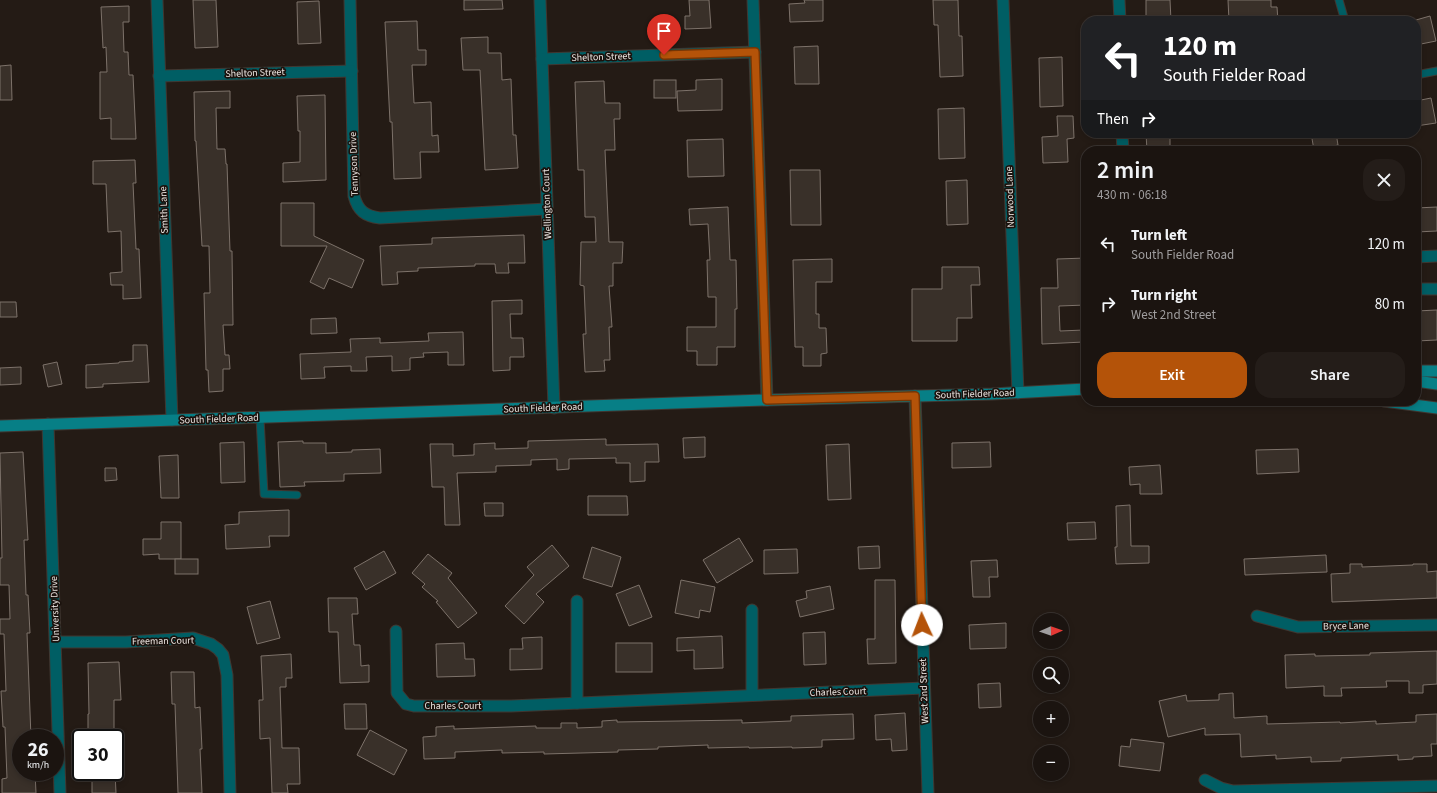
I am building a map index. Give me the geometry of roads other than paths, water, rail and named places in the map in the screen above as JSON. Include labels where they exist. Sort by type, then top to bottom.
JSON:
[{"type":"main road","points":[[1421,371],[1437,371]]},
{"type":"main road","points":[[1421,382],[1437,384]]},
{"type":"main road","name":"South Fielder Road","points":[[0,426],[1018,393],[1081,389]]},
{"type":"main road","points":[[1421,406],[1437,408]]},
{"type":"street","name":"Smith Lane","points":[[157,0],[172,420]]},
{"type":"street","name":"Tennyson Drive","points":[[350,0],[354,196],[356,205],[369,216],[380,218],[547,209]]},
{"type":"street","name":"Wellington Court","points":[[540,0],[554,408]]},
{"type":"street","points":[[753,0],[767,400]]},
{"type":"street","name":"Norwood Lane","points":[[1003,0],[1018,393]]},
{"type":"street","points":[[1119,0],[1120,16]]},
{"type":"street","name":"Shelton Street","points":[[542,59],[755,52]]},
{"type":"street","name":"Shelton Street","points":[[159,76],[352,70]]},
{"type":"street","points":[[1421,257],[1437,256]]},
{"type":"street","points":[[1421,289],[1437,289]]},
{"type":"street","name":"West 2nd Street","points":[[915,396],[928,793]]},
{"type":"street","name":"University Drive","points":[[48,424],[60,793]]},
{"type":"street","points":[[577,601],[577,703]]},
{"type":"street","points":[[752,610],[752,696]]},
{"type":"street","name":"Bryce Lane","points":[[1257,616],[1298,627],[1437,625]]},
{"type":"street","name":"Charles Court","points":[[396,631],[397,694],[406,704],[414,706],[511,706],[924,688]]},
{"type":"street","name":"Freeman Court","points":[[56,642],[126,642],[193,638],[211,644],[218,649],[223,655],[227,675],[230,793]]},
{"type":"street","points":[[1205,780],[1221,788],[1233,791],[1437,786]]},
{"type":"lane","points":[[1339,0],[1344,16]]},
{"type":"lane","points":[[1421,73],[1437,71]]},
{"type":"lane","points":[[260,418],[264,494],[297,495]]}]
